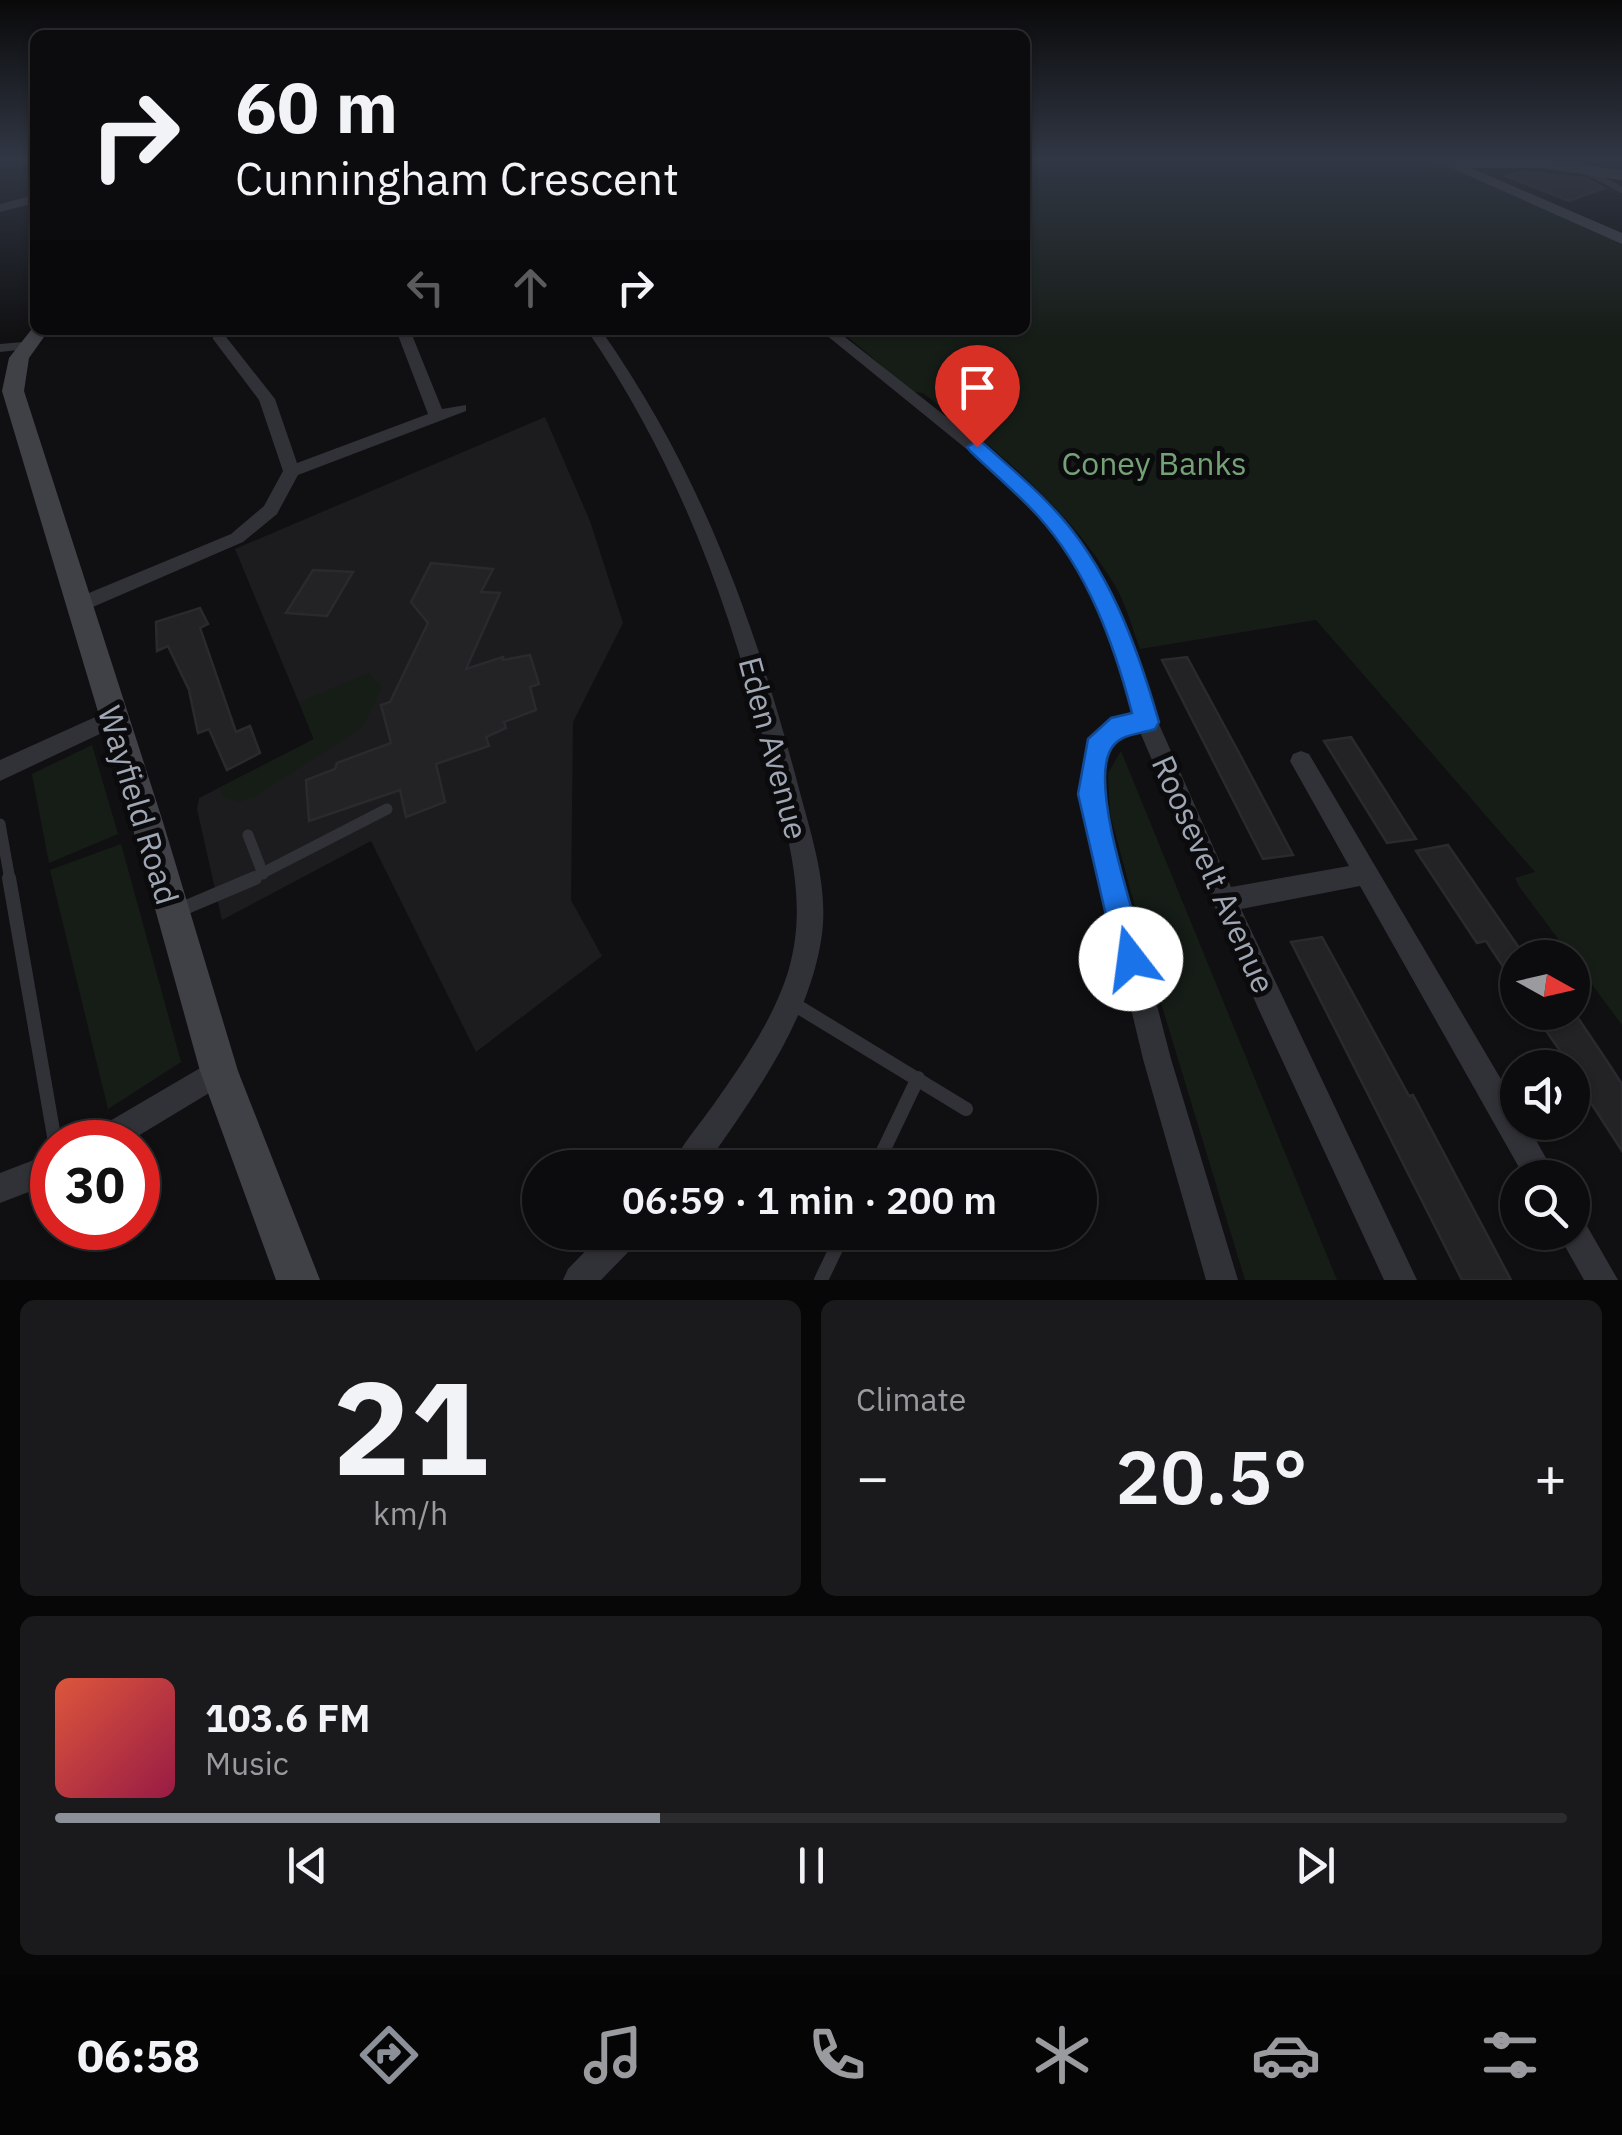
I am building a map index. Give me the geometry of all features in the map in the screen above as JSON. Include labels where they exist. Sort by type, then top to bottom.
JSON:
[{"type":"street","points":[[1576,219],[1622,239]]},
{"type":"street","points":[[405,335],[436,414]]},
{"type":"street","name":"Eden Avenue","points":[[597,335],[653,424],[697,512],[730,593],[780,758],[814,900],[808,946],[789,1001],[748,1080],[699,1150]]},
{"type":"street","name":"Roosevelt Avenue","points":[[833,335],[977,447],[1046,513],[1076,552],[1118,629],[1146,722],[1228,900],[1267,998],[1401,1280]]},
{"type":"street","points":[[79,605],[237,538],[271,510],[285,489],[291,470],[266,399],[218,336]]},
{"type":"street","name":"Wayfield Road","points":[[21,341],[13,391],[147,822],[219,1071],[298,1280]]},
{"type":"street","points":[[291,470],[460,408]]},
{"type":"street","points":[[0,771],[113,718]]},
{"type":"street","points":[[1146,722],[1120,725],[1097,747],[1091,794],[1104,859],[1157,1059],[1222,1280]]},
{"type":"street","points":[[1301,761],[1532,1160]]},
{"type":"street","points":[[1228,900],[1366,874]]},
{"type":"street","points":[[138,1120],[219,1071]]},
{"type":"street","points":[[0,1188],[30,1176]]},
{"type":"street","points":[[579,1280],[608,1250]]},
{"type":"street","points":[[1584,1250],[1602,1280]]},
{"type":"lane","points":[[172,914],[263,874],[388,808]]},
{"type":"lane","points":[[0,824],[51,1120]]},
{"type":"lane","points":[[248,835],[263,874]]},
{"type":"lane","points":[[789,1001],[966,1108]]},
{"type":"lane","points":[[884,1150],[918,1078]]},
{"type":"lane","points":[[821,1280],[835,1250]]},
{"type":"shaded area","points":[[545,417],[590,521],[623,623],[573,722],[571,900],[602,956],[476,1052],[371,841],[222,920],[197,809],[199,798],[314,739],[235,549]]},
{"type":"green space","name":"Coney Banks","points":[[1030,219],[1570,219],[1622,241],[1622,1025],[1590,982],[1590,940],[1559,940],[1515,878],[1535,872],[1316,620],[1140,649],[1114,584],[1075,529],[1027,480],[923,393],[912,392],[846,335],[1030,335]]},
{"type":"green space","points":[[369,673],[382,688],[362,728],[254,797],[239,802],[225,798],[219,788],[314,740],[299,702]]},
{"type":"green space","points":[[92,745],[118,834],[49,863],[32,774]]},
{"type":"green space","points":[[1121,751],[1337,1280],[1245,1280],[1161,1003],[1110,814],[1108,773]]},
{"type":"green space","points":[[121,844],[181,1062],[108,1109],[50,870]]},
{"type":"building","points":[[431,563],[493,569],[481,592],[500,593],[466,669],[503,657],[530,655],[539,684],[530,687],[536,710],[504,722],[506,728],[486,737],[489,746],[436,764],[445,802],[406,817],[400,790],[309,821],[306,780],[335,769],[337,763],[391,743],[381,705],[390,702],[428,623],[411,602]]},
{"type":"building","points":[[313,570],[353,572],[327,616],[286,613]]},
{"type":"building","points":[[200,608],[208,624],[200,628],[236,732],[250,726],[260,753],[227,770],[209,729],[198,733],[189,690],[168,646],[157,651],[156,622]]},
{"type":"building","points":[[1187,657],[1293,855],[1263,859],[1162,660]]},
{"type":"building","points":[[1351,737],[1416,839],[1387,843],[1324,741]]},
{"type":"building","points":[[1448,845],[1514,940],[1500,940],[1500,962],[1486,941],[1477,943],[1416,851]]},
{"type":"building","points":[[1322,937],[1409,1096],[1413,1095],[1511,1280],[1462,1280],[1291,942]]},
{"type":"building","points":[[1546,1030],[1586,1030],[1622,1084],[1622,1151],[1590,1102],[1590,1050],[1559,1050]]},
{"type":"route","points":[[977,447],[1046,513],[1076,552],[1118,629],[1132,666],[1146,722],[1120,725],[1097,747],[1091,771],[1091,794],[1104,859],[1131,959]]}]
